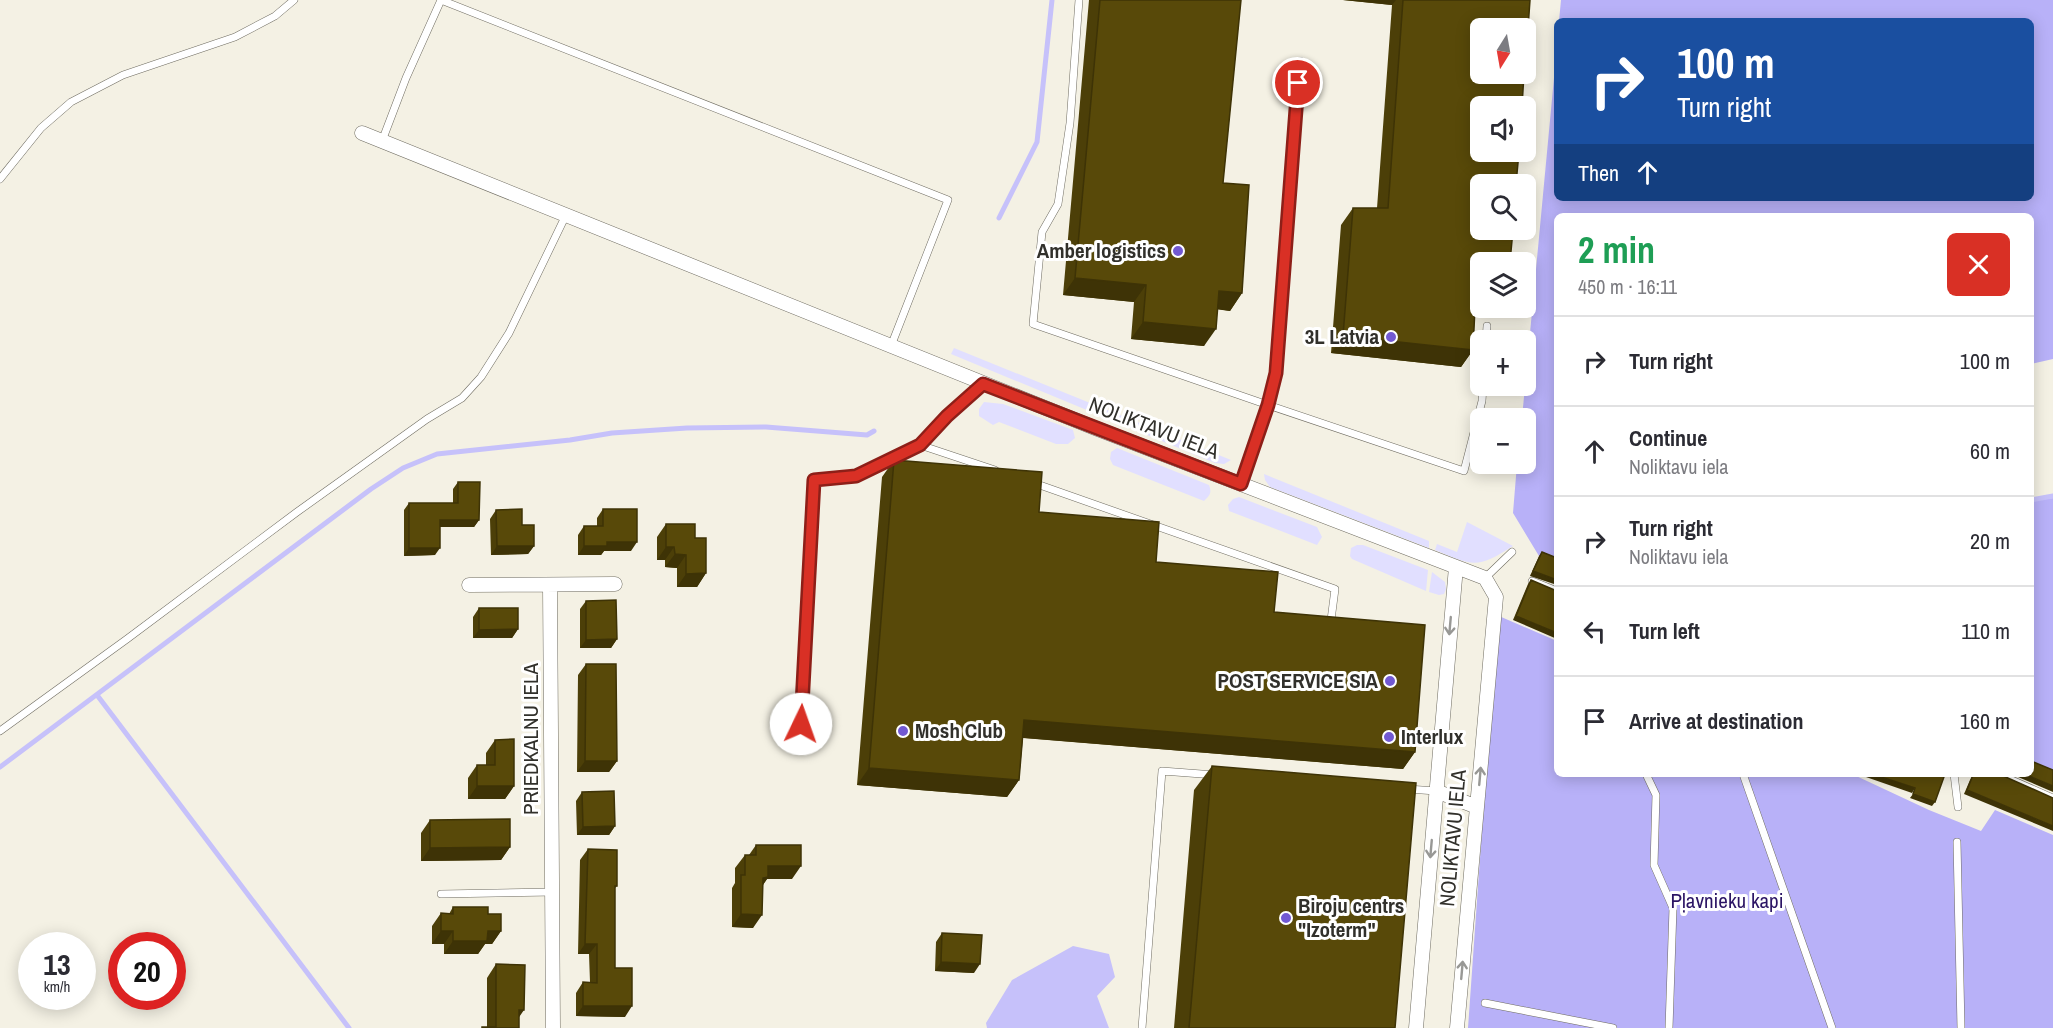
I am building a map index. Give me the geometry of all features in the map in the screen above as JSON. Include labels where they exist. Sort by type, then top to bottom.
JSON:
[{"type":"street","name":"NOLIKTAVU IELA","points":[[362,133],[983,384],[1485,578],[1496,597],[1457,1028]]},
{"type":"street","name":"NOLIKTAVU IELA","points":[[1416,1028],[1456,567]]},
{"type":"street","points":[[469,585],[615,584]]},
{"type":"street","name":"PRIEDKALNU IELA","points":[[550,585],[553,1028]]},
{"type":"street","points":[[1436,790],[1477,807]]},
{"type":"lane","points":[[0,179],[41,128],[71,102],[123,75],[235,37],[275,16],[294,0]]},
{"type":"lane","points":[[382,141],[406,78],[441,0],[948,200],[891,346]]},
{"type":"lane","points":[[1079,0],[1070,123],[1058,204],[1042,232],[1033,324],[1464,471],[1482,396]]},
{"type":"lane","points":[[1241,484],[1268,405],[1276,373],[1300,61]]},
{"type":"lane","points":[[0,731],[297,512],[427,419],[462,398],[480,377],[509,333],[566,215]]},
{"type":"lane","points":[[1487,326],[1487,330]]},
{"type":"lane","points":[[801,724],[814,480],[856,476],[920,445],[947,416],[983,384]]},
{"type":"lane","points":[[920,445],[1003,473]]},
{"type":"lane","points":[[1026,480],[1335,589],[1331,620]]},
{"type":"lane","points":[[1485,578],[1512,552]]},
{"type":"lane","points":[[1532,581],[1554,590]]},
{"type":"lane","points":[[1142,1028],[1162,771],[1222,776]]},
{"type":"lane","points":[[1647,777],[1656,795],[1654,865],[1673,908],[1669,1028]]},
{"type":"lane","points":[[1744,777],[1832,1028]]},
{"type":"lane","points":[[1954,777],[1958,807]]},
{"type":"lane","points":[[2005,777],[2053,798]]},
{"type":"lane","points":[[1400,788],[1436,790]]},
{"type":"lane","points":[[1957,842],[1961,1028]]},
{"type":"lane","points":[[441,894],[553,892]]},
{"type":"lane","points":[[1485,1003],[1613,1028]]},
{"type":"shaded area","points":[[954,348],[1231,460],[1224,464],[1215,463],[951,354]]},
{"type":"shaded area","points":[[984,402],[1003,404],[1073,430],[1075,438],[1068,444],[1056,444],[999,422],[993,425],[979,416],[979,409]]},
{"type":"shaded area","points":[[1117,448],[1209,485],[1210,494],[1204,501],[1113,465],[1110,459],[1111,452]]},
{"type":"shaded area","points":[[1264,474],[1429,541],[1429,548],[1270,487]]},
{"type":"shaded area","points":[[1239,497],[1317,527],[1322,537],[1317,545],[1229,511],[1228,505],[1233,499]]},
{"type":"shaded area","points":[[1467,522],[1513,546],[1491,559],[1475,563],[1435,550],[1437,544],[1457,552]]},
{"type":"shaded area","points":[[1363,545],[1428,570],[1426,591],[1352,559],[1351,548]]},
{"type":"shaded area","points":[[1432,572],[1445,582],[1444,594],[1429,592]]},
{"type":"shaded area","points":[[1073,946],[1109,954],[1115,977],[1097,996],[1109,1028],[987,1028],[986,1023],[1012,980]]},
{"type":"green space","points":[[1561,0],[2053,0],[2053,359],[2034,363],[2034,213],[1554,213],[1554,563],[1539,556],[1513,513],[1516,474],[1536,474],[1536,408],[1523,408],[1524,396],[1536,396],[1536,330],[1530,330],[1531,318],[1536,318],[1536,269],[1554,78],[1554,201],[2034,201],[2034,18],[1559,18]]},
{"type":"green space","points":[[2053,498],[2053,776],[2034,768],[2034,501]]},
{"type":"green space","name":"Pļavnieku kapi","points":[[1499,616],[1554,640],[1554,777],[1858,777],[1981,831],[1995,810],[2053,835],[2053,1028],[1468,1028]]},
{"type":"building","points":[[1100,0],[1241,0],[1223,183],[1249,185],[1242,293],[1219,291],[1216,329],[1143,322],[1146,285],[1075,278]]},
{"type":"building","points":[[1403,0],[1530,0],[1529,18],[1470,18],[1470,84],[1523,84],[1523,96],[1470,96],[1470,162],[1518,162],[1517,174],[1470,174],[1470,240],[1512,240],[1511,252],[1470,252],[1470,318],[1475,318],[1474,330],[1470,330],[1470,350],[1343,336],[1353,208],[1388,208]]},
{"type":"building","points":[[894,460],[1042,472],[1039,512],[1159,522],[1156,562],[1278,572],[1274,612],[1425,625],[1415,752],[1024,720],[1019,780],[869,768]]},
{"type":"building","points":[[458,482],[480,482],[479,520],[440,520],[440,548],[409,548],[409,503],[458,503]]},
{"type":"building","points":[[522,509],[522,525],[534,525],[534,546],[497,546],[496,510]]},
{"type":"building","points":[[603,509],[637,509],[637,542],[607,542],[607,546],[584,546],[584,526],[603,526]]},
{"type":"building","points":[[666,524],[695,524],[695,538],[706,538],[706,573],[686,574],[686,555],[675,554],[674,547],[666,547]]},
{"type":"building","points":[[1542,552],[1554,557],[1554,579],[1533,571]]},
{"type":"building","points":[[1531,580],[1554,590],[1554,632],[1516,616]]},
{"type":"building","points":[[616,600],[617,639],[586,640],[586,601]]},
{"type":"building","points":[[479,608],[518,608],[518,629],[479,630]]},
{"type":"building","points":[[586,664],[616,664],[617,761],[585,761]]},
{"type":"building","points":[[514,739],[514,786],[477,786],[477,765],[495,765],[495,740]]},
{"type":"building","points":[[2034,762],[2053,770],[2053,786],[2031,777],[2034,777]]},
{"type":"building","name":"Biroju centrs \"Izoterm\"","points":[[1212,766],[1416,783],[1395,1028],[1189,1028]]},
{"type":"building","points":[[1881,777],[1944,777],[1935,802],[1913,794],[1915,788]]},
{"type":"building","points":[[1972,777],[2006,777],[2053,798],[2053,826],[1967,790]]},
{"type":"building","points":[[614,791],[615,826],[583,827],[582,792]]},
{"type":"building","points":[[510,819],[510,847],[430,848],[430,820]]},
{"type":"building","points":[[756,845],[801,845],[801,866],[768,866],[768,877],[763,878],[762,915],[741,914],[741,875],[745,875],[745,855],[756,855]]},
{"type":"building","points":[[588,849],[617,850],[615,968],[632,968],[632,1006],[583,1006],[583,982],[597,983],[597,944],[585,944]]},
{"type":"building","points":[[453,907],[488,907],[488,914],[501,914],[501,931],[488,931],[487,941],[453,941],[453,931],[441,931],[441,913],[453,914]]},
{"type":"building","points":[[942,933],[982,935],[980,964],[941,962]]},
{"type":"building","points":[[496,964],[525,965],[524,1010],[519,1010],[519,1028],[482,1028],[496,1027]]},
{"type":"waterway","points":[[999,218],[1037,142],[1052,0]]},
{"type":"waterway","points":[[0,767],[371,489],[403,468],[437,454],[570,440],[612,433],[687,428],[766,427],[867,435],[874,431]]},
{"type":"waterway","points":[[2034,499],[2053,496]]},
{"type":"waterway","points":[[97,695],[349,1028]]},
{"type":"place","name":"Amber logistics","points":[[1178,251]]},
{"type":"place","name":"3L Latvia","points":[[1391,337]]},
{"type":"place","name":"POST SERVICE SIA","points":[[1390,681]]},
{"type":"place","name":"Mosh Club","points":[[903,731]]},
{"type":"place","name":"Interlux","points":[[1389,737]]},
{"type":"place","name":"Biroju centrs \"Izoterm\"","points":[[1286,918]]},
{"type":"route","points":[[801,724],[814,480],[856,476],[920,445],[947,416],[983,384],[1241,484],[1268,405],[1276,373],[1298,83]]}]
